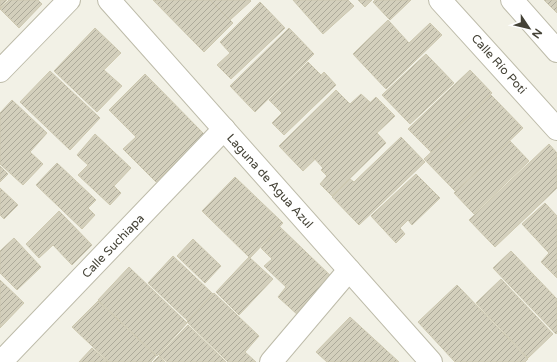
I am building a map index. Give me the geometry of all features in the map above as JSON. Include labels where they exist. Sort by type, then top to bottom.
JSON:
[{"type":"street","points":[[0,71],[69,0]]},
{"type":"street","name":"Laguna de Agua Azul","points":[[109,0],[431,362]]},
{"type":"street","name":"Calle Río Poti","points":[[440,0],[557,129]]},
{"type":"street","points":[[512,0],[557,51]]},
{"type":"street","name":"Calle Suchiapa","points":[[1,362],[224,130]]},
{"type":"street","points":[[270,362],[349,270]]},
{"type":"building","points":[[0,0],[7,0],[0,8]]},
{"type":"building","points":[[9,0],[38,0],[42,4],[19,28],[0,9]]},
{"type":"building","points":[[153,0],[210,0],[233,23],[204,52]]},
{"type":"building","points":[[210,0],[250,0],[251,1],[230,20]]},
{"type":"building","points":[[293,0],[348,0],[354,6],[323,34]]},
{"type":"building","points":[[358,0],[372,0],[365,7]]},
{"type":"building","points":[[375,0],[411,0],[390,20],[373,2]]},
{"type":"building","points":[[544,0],[557,0],[557,13]]},
{"type":"building","points":[[260,2],[285,28],[231,79],[217,65],[230,53],[220,42]]},
{"type":"building","points":[[388,20],[409,43],[430,23],[442,35],[386,89],[353,54]]},
{"type":"building","points":[[95,28],[121,53],[104,70],[122,86],[97,112],[54,71]]},
{"type":"building","points":[[289,28],[314,54],[255,112],[230,86]]},
{"type":"building","points":[[426,54],[454,83],[410,124],[382,95]]},
{"type":"building","points":[[308,62],[321,75],[324,72],[336,85],[284,135],[272,123],[282,113],[269,100]]},
{"type":"building","points":[[470,70],[492,93],[431,152],[408,129]]},
{"type":"building","points":[[50,71],[100,118],[70,150],[20,102]]},
{"type":"building","points":[[145,74],[204,134],[156,182],[123,149],[136,137],[109,110]]},
{"type":"building","points":[[336,90],[350,104],[361,94],[372,104],[303,171],[279,146]]},
{"type":"building","points":[[491,95],[523,128],[456,192],[424,159]]},
{"type":"building","points":[[376,97],[395,116],[377,133],[386,143],[332,196],[320,184],[327,176],[321,170],[323,168],[313,157]]},
{"type":"building","points":[[12,100],[47,133],[30,152],[43,164],[23,185],[0,164],[0,113]]},
{"type":"building","points":[[95,134],[131,168],[114,186],[121,193],[110,205],[78,175],[88,165],[77,155]]},
{"type":"building","points":[[401,137],[425,162],[359,225],[332,197],[350,179],[354,182]]},
{"type":"building","points":[[510,141],[529,161],[474,214],[454,193]]},
{"type":"building","points":[[549,144],[557,153],[557,188],[495,247],[469,220]]},
{"type":"building","points":[[57,163],[96,200],[88,208],[95,215],[82,229],[36,185]]},
{"type":"building","points":[[0,166],[8,174],[0,182]]},
{"type":"building","points":[[416,174],[440,198],[412,225],[408,220],[400,228],[405,234],[396,243],[371,216]]},
{"type":"building","points":[[235,177],[283,223],[250,258],[202,211]]},
{"type":"building","points":[[0,188],[18,205],[4,219],[0,215]]},
{"type":"building","points":[[545,203],[557,216],[557,278],[541,262],[549,253],[522,224]]},
{"type":"building","points":[[59,211],[92,245],[72,265],[53,245],[39,258],[26,244]]},
{"type":"building","points":[[280,227],[334,279],[299,316],[278,297],[286,287],[264,266],[272,259],[261,248]]},
{"type":"building","points":[[14,238],[41,267],[17,290],[0,273],[0,251]]},
{"type":"building","points":[[193,239],[221,266],[205,283],[177,256]]},
{"type":"building","points":[[511,251],[557,299],[556,334],[493,268]]},
{"type":"building","points":[[173,256],[213,294],[188,321],[148,283]]},
{"type":"building","points":[[249,257],[273,279],[239,315],[216,292]]},
{"type":"building","points":[[129,267],[187,323],[157,356],[98,300]]},
{"type":"building","points":[[501,279],[553,334],[528,358],[476,303]]},
{"type":"building","points":[[0,280],[24,303],[0,328]]},
{"type":"building","points":[[457,285],[528,359],[525,362],[455,362],[418,322]]},
{"type":"building","points":[[214,293],[259,336],[245,352],[256,362],[228,362],[187,322]]},
{"type":"building","points":[[98,301],[156,356],[151,362],[109,362],[72,327]]},
{"type":"building","points":[[350,317],[399,362],[327,362],[316,352]]},
{"type":"building","points":[[188,325],[226,362],[167,362],[159,355]]},
{"type":"building","points":[[92,348],[108,362],[79,362]]},
{"type":"building","points":[[159,356],[165,362],[153,362]]}]
